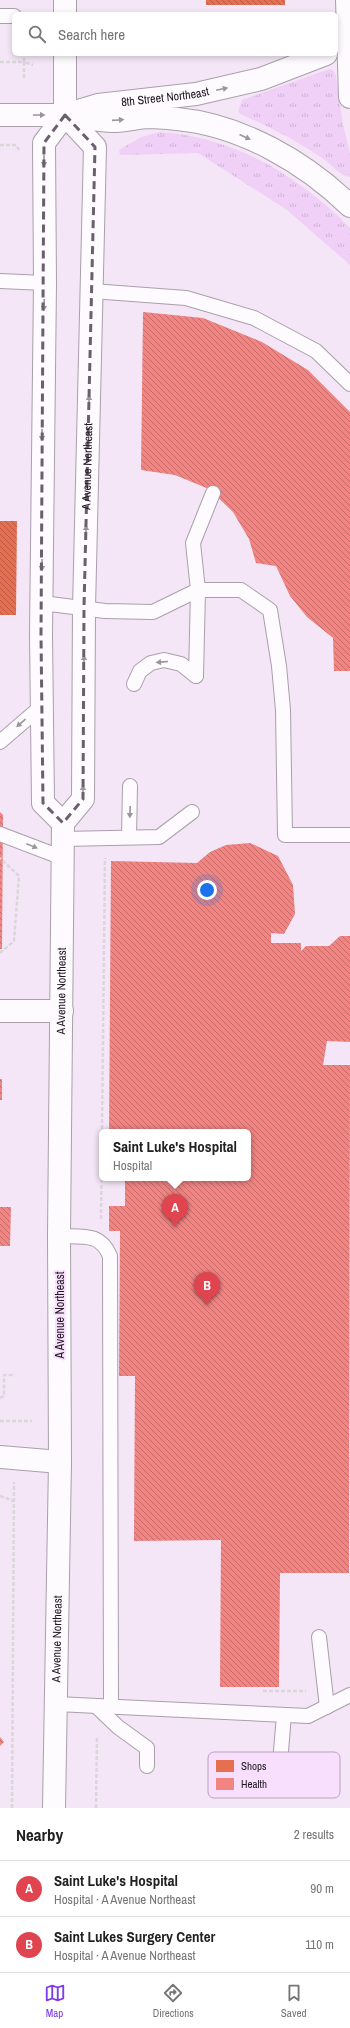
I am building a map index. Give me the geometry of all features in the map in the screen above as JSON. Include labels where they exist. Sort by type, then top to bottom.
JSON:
[{"type":"main road","points":[[65,0],[65,12]]},
{"type":"main road","points":[[347,0],[345,46],[350,97]]},
{"type":"main road","points":[[63,840],[43,802],[42,603],[45,283],[44,143],[65,115],[65,56]]},
{"type":"main road","name":"8th Street Northeast","points":[[0,115],[65,115],[98,105],[168,98],[226,88],[260,79],[321,56]]},
{"type":"main road","points":[[65,115],[113,121],[148,117],[178,119],[235,133],[270,148],[298,165],[324,183],[350,206]]},
{"type":"main road","name":"A Avenue Northeast","points":[[54,1808],[60,1462],[59,1236],[63,840],[83,799],[84,608],[95,147],[65,115]]},
{"type":"main road","points":[[0,1011],[62,1011]]},
{"type":"main road","points":[[0,1457],[60,1462]]},
{"type":"lane","points":[[0,16],[12,16]]},
{"type":"lane","points":[[0,281],[45,283]]},
{"type":"lane","points":[[92,291],[186,298],[254,318],[316,350],[350,384]]},
{"type":"lane","points":[[134,684],[140,671],[151,664],[164,660],[181,664],[196,676],[198,590],[193,543],[213,493]]},
{"type":"lane","points":[[42,603],[84,608],[152,612],[198,590],[242,590],[270,610],[279,666],[283,710],[285,835],[350,835]]},
{"type":"lane","points":[[0,742],[43,705]]},
{"type":"lane","points":[[129,837],[130,786]]},
{"type":"lane","points":[[0,834],[63,840],[159,837],[192,812]]},
{"type":"lane","points":[[59,1236],[96,1238],[107,1247],[110,1256],[111,1707]]},
{"type":"lane","points":[[319,1637],[327,1707]]},
{"type":"lane","points":[[56,1704],[308,1716],[349,1695]]},
{"type":"lane","points":[[96,1706],[118,1727],[147,1748],[147,1766]]},
{"type":"lane","points":[[281,1752],[284,1715]]},
{"type":"path","points":[[24,56],[24,78]]},
{"type":"path","points":[[0,62],[24,62],[33,65]]},
{"type":"path","points":[[102,1129],[106,854]]},
{"type":"path","points":[[0,857],[19,876],[14,941],[0,953]]},
{"type":"path","points":[[101,1181],[101,1221]]},
{"type":"path","points":[[0,1398],[4,1396],[4,1375],[15,1375]]},
{"type":"path","points":[[0,1421],[32,1422]]},
{"type":"path","points":[[12,1808],[14,1476]]},
{"type":"path","points":[[0,1496],[14,1501]]},
{"type":"path","points":[[256,1691],[302,1692],[307,1691],[310,1688]]},
{"type":"path","points":[[96,1808],[97,1729]]},
{"type":"highlighted area","points":[[65,115],[95,147],[84,608],[83,799],[63,823],[43,803],[41,635],[44,143]]},
{"type":"green space","points":[[329,69],[333,70],[336,76],[343,125],[350,153],[350,177],[340,173],[325,160],[305,147],[273,129],[240,114],[238,111],[242,100]]},
{"type":"green space","points":[[160,132],[188,135],[240,151],[264,162],[287,176],[330,209],[350,228],[350,265],[287,210],[198,153],[120,155],[119,150],[141,137]]},
{"type":"building: Shops","points":[[206,0],[285,0],[285,5],[206,5]]},
{"type":"building: Shops","points":[[0,521],[17,521],[16,615],[0,615]]},
{"type":"building: Health","points":[[143,312],[203,318],[262,342],[308,370],[350,412],[350,671],[334,671],[333,638],[307,617],[290,596],[276,566],[256,563],[249,539],[233,512],[209,489],[175,475],[141,470]]},
{"type":"building: Health","points":[[0,812],[3,815],[2,949],[0,949]]},
{"type":"building: Health","points":[[250,843],[278,856],[293,885],[295,914],[284,934],[271,933],[271,943],[301,943],[301,951],[306,946],[329,946],[340,936],[350,936],[350,1042],[327,1041],[323,1065],[350,1065],[349,1573],[280,1573],[279,1687],[220,1687],[221,1540],[134,1541],[135,1376],[119,1376],[120,1231],[109,1231],[109,1206],[125,1206],[125,1181],[251,1181],[251,1129],[109,1129],[111,861],[197,863],[210,852],[226,845]]},
{"type":"building: Health","points":[[0,1079],[2,1079],[2,1100],[0,1100]]},
{"type":"building: Health","points":[[0,1207],[11,1207],[10,1246],[0,1246]]},
{"type":"building: Health","points":[[0,1737],[4,1742],[0,1746]]},
{"type":"place","name":"Saint Luke's Hospital","points":[[175,1227]]},
{"type":"place","name":"Saint Lukes Surgery Center","points":[[207,1305]]}]
